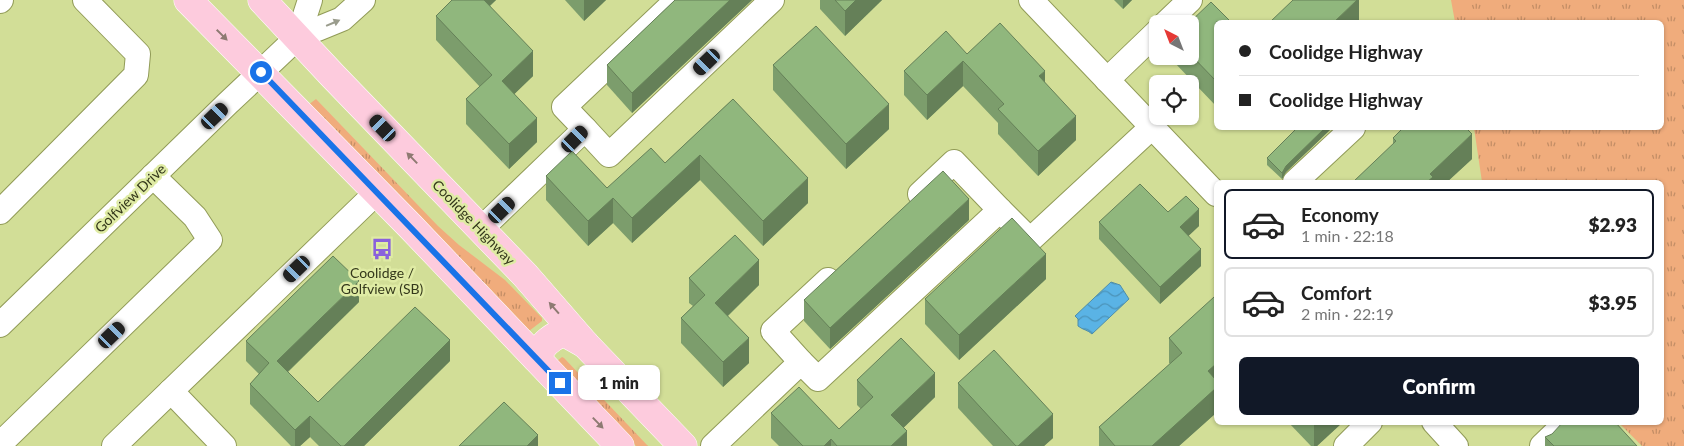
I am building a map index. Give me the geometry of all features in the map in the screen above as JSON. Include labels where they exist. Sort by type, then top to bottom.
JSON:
[{"type":"main road","points":[[188,0],[261,72],[620,446]]},
{"type":"main road","name":"Coolidge Highway","points":[[262,0],[525,275],[584,344],[683,446]]},
{"type":"main road","points":[[536,358],[541,347],[561,333],[569,335],[584,344]]},
{"type":"street","points":[[0,212],[136,75],[138,54],[85,0]]},
{"type":"street","points":[[298,37],[310,0]]},
{"type":"street","points":[[298,37],[342,19],[362,0]]},
{"type":"street","points":[[678,0],[564,107],[609,155],[772,0]]},
{"type":"street","points":[[1031,0],[1214,192]]},
{"type":"street","points":[[1174,15],[1190,0]]},
{"type":"street","name":"Golfview Drive","points":[[0,325],[298,37]]},
{"type":"street","points":[[1107,80],[1149,40]]},
{"type":"street","points":[[901,212],[954,162],[1030,240],[1152,127]]},
{"type":"street","points":[[481,229],[585,129]]},
{"type":"street","points":[[1297,180],[1351,130]]},
{"type":"street","points":[[0,444],[210,240],[195,217],[153,176]]},
{"type":"street","points":[[114,446],[377,192]]},
{"type":"street","points":[[845,265],[773,331],[818,379],[1000,210]]},
{"type":"street","points":[[713,446],[801,362]]},
{"type":"street","points":[[171,391],[224,446]]},
{"type":"street","points":[[1351,444],[1367,425]]},
{"type":"street","points":[[1437,425],[1456,446]]},
{"type":"street","points":[[1542,446],[1564,425]]},
{"type":"green space","points":[[1451,0],[1684,0],[1684,446],[1642,446],[1621,425],[1664,425],[1664,180],[1482,180],[1474,130],[1664,130],[1664,20],[1455,20]]},
{"type":"green space","points":[[316,99],[438,226],[459,245],[505,280],[542,318],[542,321],[529,331],[308,105]]},
{"type":"green space","points":[[562,357],[648,446],[636,446],[558,365],[557,361]]},
{"type":"water","points":[[1111,282],[1120,285],[1129,299],[1092,334],[1078,326],[1078,319],[1075,316]]},
{"type":"building","points":[[452,0],[484,0],[533,51],[502,81],[537,118],[509,144],[466,99],[492,75],[436,16]]},
{"type":"building","points":[[675,0],[730,0],[632,93],[607,65]]},
{"type":"building","points":[[835,0],[856,0],[845,11]]},
{"type":"building","points":[[1293,0],[1357,0],[1336,20],[1272,20]]},
{"type":"building","points":[[1211,2],[1229,20],[1214,20],[1214,79],[1199,63],[1199,15],[1197,15]]},
{"type":"building","points":[[1000,23],[1045,71],[1039,76],[1076,116],[1038,151],[998,109],[1004,104],[963,61],[927,95],[904,71],[946,31],[967,54]]},
{"type":"building","points":[[816,26],[889,104],[846,144],[773,65]]},
{"type":"building","points":[[733,99],[808,178],[763,221],[700,155],[632,218],[613,198],[588,221],[546,176],[572,151],[607,188],[651,148],[665,163]]},
{"type":"building","points":[[1295,130],[1323,130],[1286,166],[1282,173],[1267,158]]},
{"type":"building","points":[[1401,130],[1468,130],[1472,134],[1430,174],[1433,177],[1429,180],[1355,180],[1396,141],[1393,138]]},
{"type":"building","points":[[943,171],[969,199],[830,328],[804,300]]},
{"type":"building","points":[[1140,184],[1168,212],[1186,196],[1199,209],[1180,227],[1201,249],[1160,287],[1099,222]]},
{"type":"building","points":[[1012,218],[1046,254],[959,335],[925,299]]},
{"type":"building","points":[[735,235],[759,260],[715,303],[749,338],[723,362],[681,318],[705,295],[689,278]]},
{"type":"building","points":[[333,256],[359,281],[277,361],[318,402],[415,307],[450,340],[344,446],[341,446],[310,416],[295,430],[250,384],[269,363],[246,341]]},
{"type":"building","points":[[1214,297],[1214,366],[1208,371],[1214,378],[1214,390],[1152,446],[1115,446],[1099,427],[1182,353],[1169,338]]},
{"type":"building","points":[[901,338],[935,373],[891,415],[907,431],[891,446],[837,446],[831,439],[824,446],[803,446],[771,413],[799,387],[839,429],[873,397],[857,380]]},
{"type":"building","points":[[994,350],[1053,414],[1018,446],[958,383]]},
{"type":"building","points":[[504,402],[538,435],[527,446],[459,446]]},
{"type":"building","points":[[1560,425],[1618,425],[1637,446],[1554,446],[1545,437],[1552,434]]},
{"type":"place","name":"Coolidge / Golfview (SB)","points":[[382,249]]},
{"type":"route","points":[[261,72],[560,383]]}]
